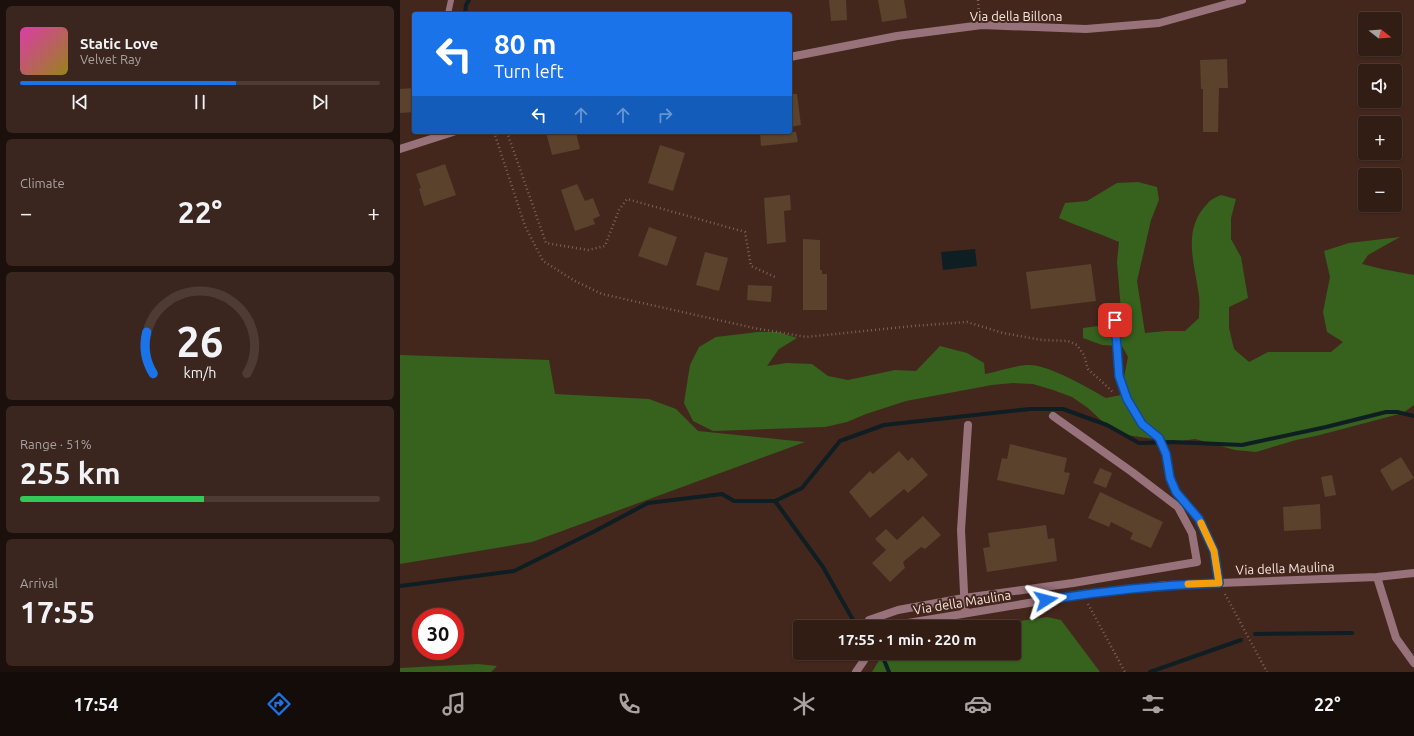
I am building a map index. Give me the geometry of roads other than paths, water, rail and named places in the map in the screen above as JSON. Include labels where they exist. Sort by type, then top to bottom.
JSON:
[{"type":"street","name":"Via della Billona","points":[[792,58],[897,36],[982,25],[1086,29],[1159,23],[1242,0]]},
{"type":"street","points":[[400,149],[444,134]]},
{"type":"street","points":[[869,620],[898,610],[964,598],[1073,583],[1197,562],[1192,533],[1178,507],[1132,472],[1053,416]]},
{"type":"street","points":[[965,613],[961,530],[968,425]]},
{"type":"street","name":"Via della Maulina","points":[[925,620],[1083,594],[1167,585],[1377,577],[1414,572]]},
{"type":"street","points":[[1377,577],[1396,638],[1414,664]]},
{"type":"street","points":[[856,672],[864,660]]},
{"type":"lane","points":[[448,12],[451,0]]},
{"type":"lane","points":[[1115,320],[1119,376],[1127,399],[1142,424],[1159,438],[1166,454],[1170,478],[1176,492],[1199,519],[1214,551],[1219,583]]},
{"type":"waterway","points":[[465,12],[466,5],[469,0]]},
{"type":"waterway","points":[[400,586],[514,571],[648,503],[722,494],[734,501],[775,501],[802,488],[840,441],[884,425],[1030,409],[1063,409],[1107,425],[1139,443],[1172,442],[1242,445],[1326,427],[1386,412],[1397,412],[1414,416]]},
{"type":"waterway","points":[[775,501],[823,567],[853,620]]},
{"type":"waterway","points":[[1255,634],[1352,633]]},
{"type":"waterway","points":[[1150,672],[1241,640]]},
{"type":"waterway","points":[[884,660],[889,672]]}]
